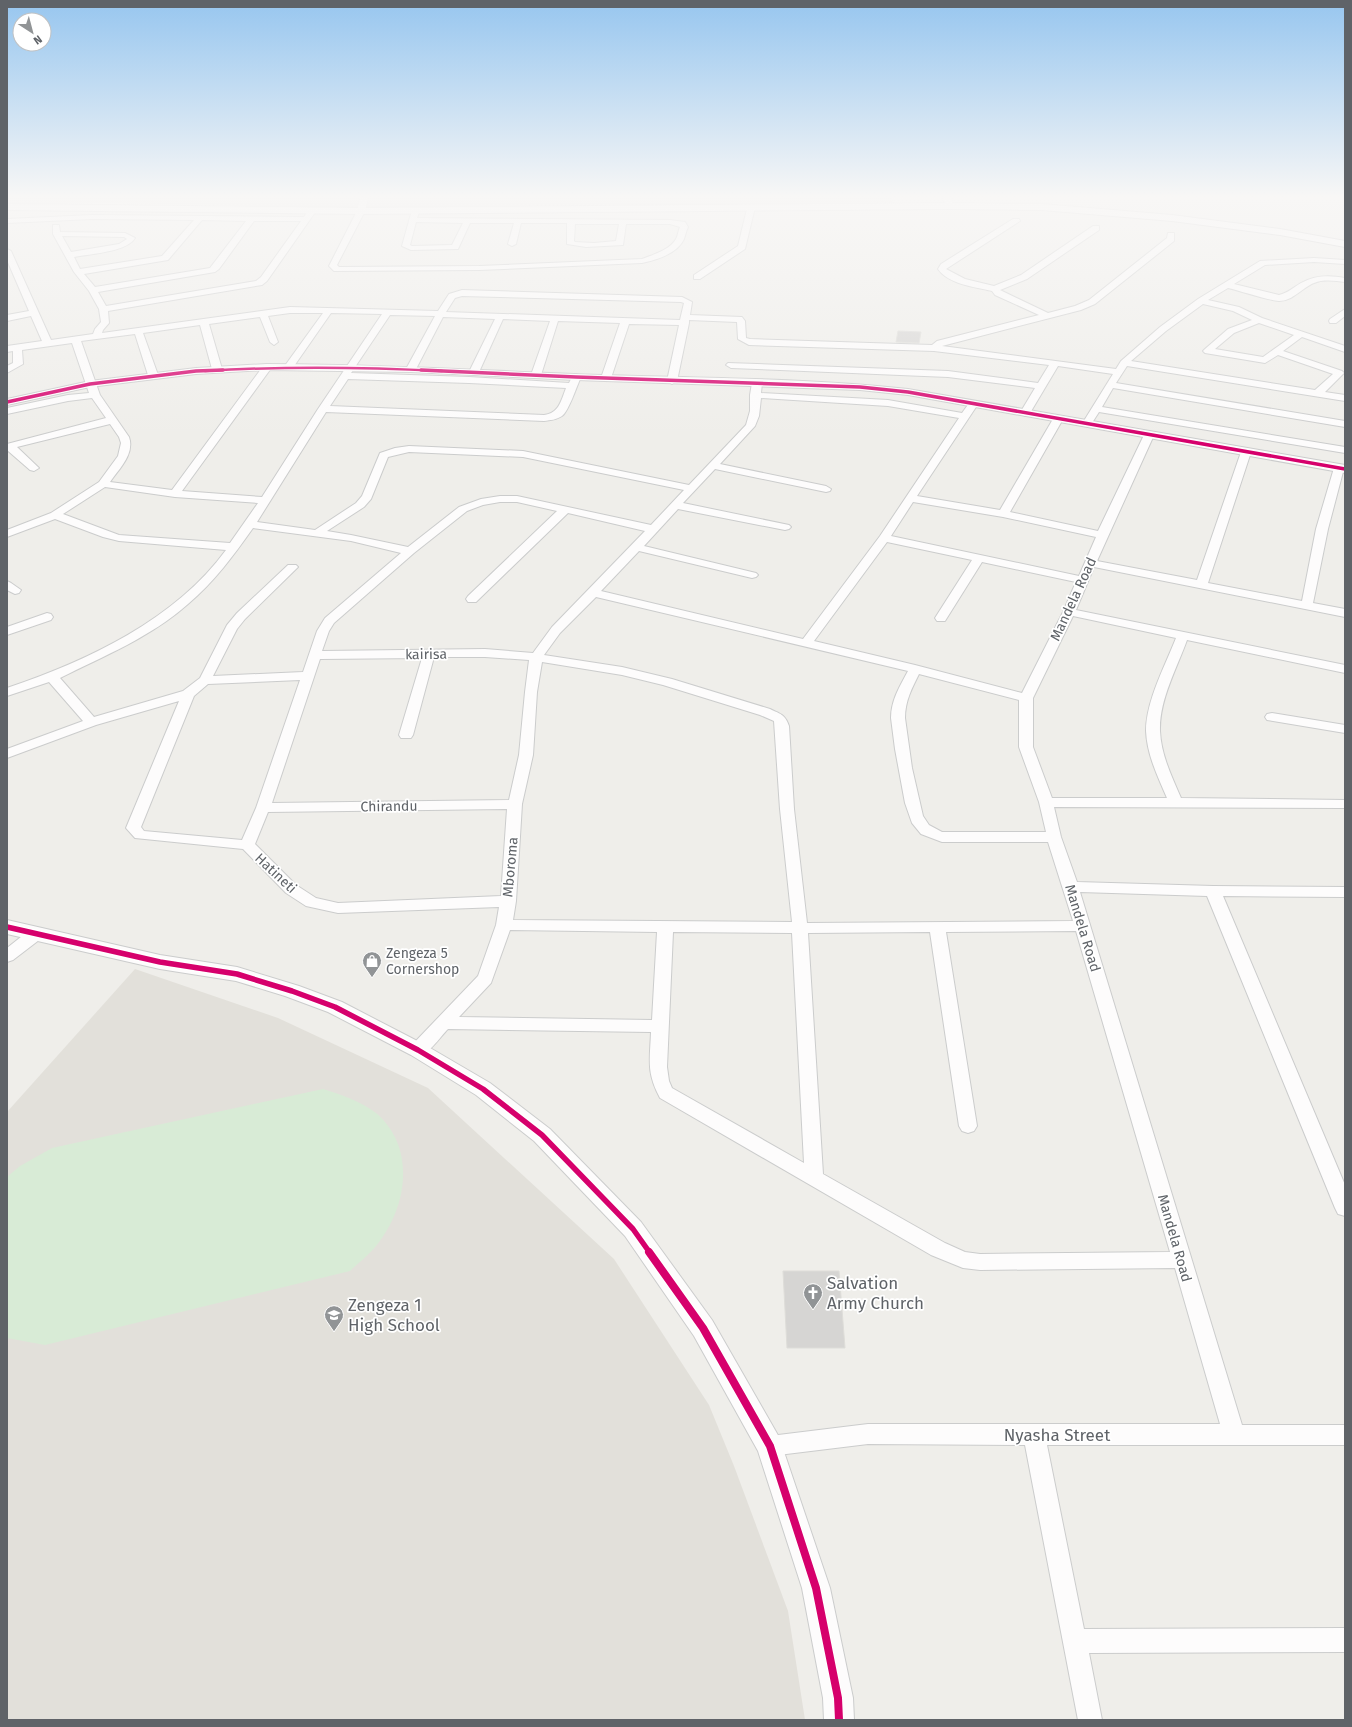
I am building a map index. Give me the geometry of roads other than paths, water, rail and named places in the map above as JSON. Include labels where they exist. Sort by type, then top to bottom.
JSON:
[{"type":"street","points":[[18,276],[48,344]]},
{"type":"street","points":[[81,276],[93,290],[103,309],[105,323],[99,329],[97,336]]},
{"type":"street","points":[[93,290],[179,276]]},
{"type":"street","points":[[103,309],[259,283],[266,276]]},
{"type":"street","points":[[951,276],[962,281],[995,289],[998,293],[1046,315]]},
{"type":"street","points":[[995,289],[1026,276]]},
{"type":"street","points":[[934,348],[940,343],[1078,308],[1092,302],[1125,276]]},
{"type":"street","points":[[1087,424],[1117,372],[1124,363],[1163,329],[1201,300],[1242,276]]},
{"type":"street","points":[[1227,285],[1279,298],[1286,297],[1312,281],[1331,279],[1345,280]]},
{"type":"street","points":[[411,369],[452,296],[467,293],[682,300],[688,302],[672,380]]},
{"type":"street","points":[[1201,300],[1236,309],[1259,320],[1345,349]]},
{"type":"street","points":[[7,349],[290,310],[329,310],[626,322],[739,319],[741,321],[742,340],[749,342],[934,348],[1117,372]]},
{"type":"street","points":[[289,367],[329,310]]},
{"type":"street","points":[[1333,321],[1345,312]]},
{"type":"street","points":[[7,318],[35,313]]},
{"type":"street","points":[[7,692],[52,677],[135,636],[162,619],[185,601],[204,582],[250,524],[323,409],[387,313]]},
{"type":"street","points":[[263,314],[274,342]]},
{"type":"street","points":[[474,372],[500,317]]},
{"type":"street","points":[[536,375],[555,318]]},
{"type":"street","points":[[1259,320],[1231,331],[1208,352],[1263,360],[1278,352],[1301,334]]},
{"type":"street","points":[[204,322],[218,369]]},
{"type":"street","points":[[606,378],[626,322]]},
{"type":"street","points":[[138,331],[153,375]]},
{"type":"street","points":[[7,534],[55,515],[103,484],[124,456],[126,443],[124,437],[95,395],[76,340]]},
{"type":"street","points":[[856,345],[857,363]]},
{"type":"street","points":[[7,370],[18,364],[17,348]]},
{"type":"street","points":[[1278,352],[1339,373],[1318,394]]},
{"type":"street","points":[[731,365],[857,363],[1042,386]]},
{"type":"street","points":[[1025,413],[1055,363]]},
{"type":"street","points":[[1124,363],[1345,398]]},
{"type":"street","points":[[175,494],[267,367]]},
{"type":"street","points":[[7,402],[90,384],[153,375],[218,369],[267,367],[289,367],[468,380],[574,381],[606,378],[885,388],[1342,468],[1322,529],[1307,605]]},
{"type":"street","points":[[348,372],[411,369],[536,375],[574,381]]},
{"type":"street","points":[[323,409],[544,418],[553,417],[560,413],[574,381]]},
{"type":"street","points":[[536,657],[556,630],[593,593],[653,528],[678,504],[753,421],[757,383]]},
{"type":"street","points":[[1110,385],[1345,424]]},
{"type":"street","points":[[7,411],[68,398],[95,395]]},
{"type":"street","points":[[755,395],[888,403],[965,416]]},
{"type":"street","points":[[806,644],[884,538],[973,404]]},
{"type":"street","points":[[1096,409],[1345,450]]},
{"type":"street","points":[[1003,514],[1058,419]]},
{"type":"street","points":[[9,446],[112,420]]},
{"type":"street","name":"Mandela Road","points":[[1149,435],[1102,535],[1069,612],[1026,698],[1026,747],[1046,802],[1054,837],[1071,887],[1234,1435]]},
{"type":"street","points":[[9,446],[34,468]]},
{"type":"street","points":[[318,533],[360,504],[367,497],[384,455],[395,450],[409,449],[523,454],[692,488]]},
{"type":"street","points":[[1202,584],[1246,452]]},
{"type":"street","points":[[713,466],[826,489]]},
{"type":"street","points":[[103,484],[175,494],[265,500]]},
{"type":"street","name":"Hatineti","points":[[508,901],[338,908],[311,902],[291,888],[247,845],[263,808],[323,631],[329,621],[410,551],[463,509],[481,502],[500,498],[517,498],[565,510],[653,528]]},
{"type":"street","points":[[910,498],[1003,514],[1102,535]]},
{"type":"street","points":[[678,504],[785,526]]},
{"type":"street","points":[[472,599],[565,510]]},
{"type":"street","points":[[55,515],[107,535],[119,538],[232,547]]},
{"type":"street","points":[[250,524],[318,533],[410,551]]},
{"type":"street","points":[[884,538],[1082,580]]},
{"type":"street","points":[[636,547],[752,575]]},
{"type":"street","points":[[940,618],[979,558]]},
{"type":"street","points":[[1091,562],[1345,613]]},
{"type":"street","points":[[7,754],[91,722],[188,694],[205,680],[231,628],[241,616],[292,567]]},
{"type":"street","points":[[593,593],[915,669],[1026,698]]},
{"type":"street","points":[[1069,612],[1345,669]]},
{"type":"street","points":[[7,631],[47,617]]},
{"type":"street","points":[[1176,803],[1155,746],[1152,729],[1156,708],[1183,635]]},
{"type":"street","name":"kairisa","points":[[315,655],[485,653],[536,657],[615,670],[666,682],[765,712],[780,719],[782,726],[787,809],[800,928]]},
{"type":"street","points":[[406,735],[429,654]]},
{"type":"street","name":"Mboroma","points":[[418,1050],[485,979],[504,925],[508,901],[516,804],[526,755],[531,692],[536,657]]},
{"type":"street","points":[[915,669],[898,709],[898,726],[909,786],[919,823],[929,833],[942,837],[1054,837]]},
{"type":"street","points":[[205,680],[308,676]]},
{"type":"street","points":[[52,677],[91,722]]},
{"type":"street","points":[[188,694],[133,828],[140,835],[247,845]]},
{"type":"street","points":[[1272,717],[1345,729]]},
{"type":"street","points":[[1046,802],[1345,804]]},
{"type":"street","name":"Chirandu","points":[[263,808],[516,804]]},
{"type":"street","points":[[1071,887],[1344,894]]},
{"type":"street","points":[[1212,891],[1345,1208]]},
{"type":"street","points":[[504,925],[665,928],[1082,926]]},
{"type":"street","points":[[7,927],[160,962],[237,974],[292,991],[335,1007],[418,1050],[483,1089],[542,1136],[633,1229],[703,1328],[770,1446],[816,1588],[838,1698],[840,1720]]},
{"type":"street","points":[[937,927],[968,1126]]},
{"type":"street","points":[[665,928],[660,1026],[660,1082],[666,1093],[814,1176],[938,1249],[963,1260],[980,1262],[1181,1260]]},
{"type":"street","points":[[800,928],[814,1176]]},
{"type":"street","points":[[7,956],[37,933]]},
{"type":"street","points":[[444,1023],[660,1026]]},
{"type":"street","name":"Nyasha Street","points":[[770,1446],[868,1434],[1345,1435]]},
{"type":"street","points":[[1034,1434],[1090,1720]]},
{"type":"street","points":[[1074,1641],[1345,1640]]},
{"type":"place","name":"Zengeza 5 Cornershop","points":[[372,978]]},
{"type":"place","name":"Salvation Army Church","points":[[813,1310]]},
{"type":"place","name":"Zengeza 1 High School","points":[[334,1332]]}]
